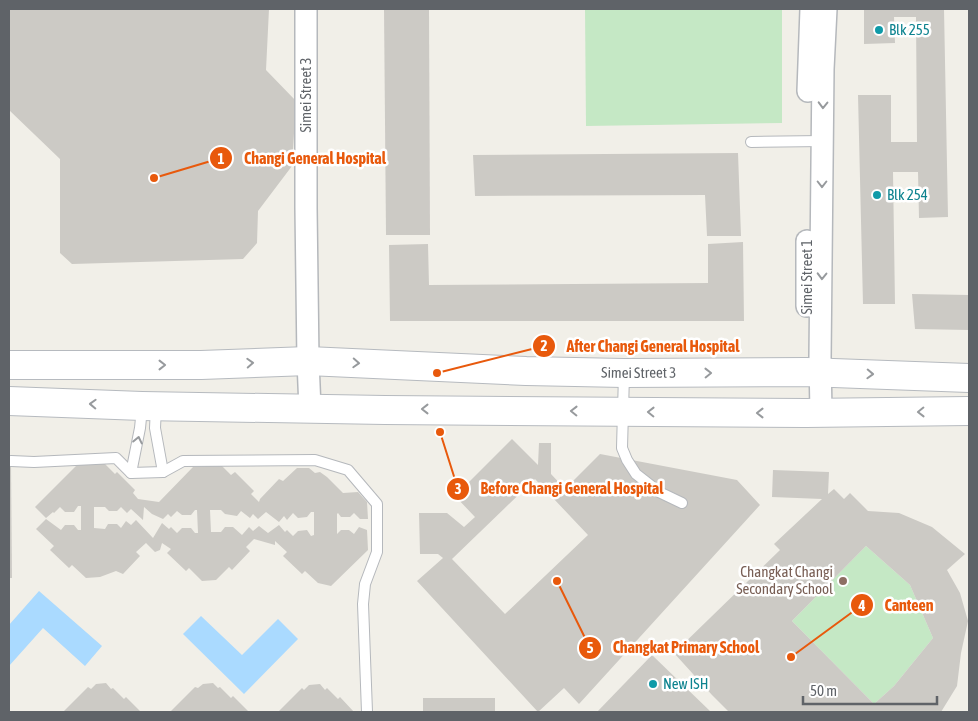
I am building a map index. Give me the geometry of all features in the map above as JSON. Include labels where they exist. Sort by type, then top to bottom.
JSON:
[{"type":"main road","name":"Simei Street 3","points":[[9,365],[201,365],[308,361],[526,371],[624,373],[814,372],[969,378]]},
{"type":"main road","points":[[201,365],[222,384],[225,407]]},
{"type":"main road","points":[[9,401],[310,409],[814,413],[969,411]]},
{"type":"street","name":"Simei Street 3","points":[[306,9],[308,361],[310,409]]},
{"type":"street","name":"Simei Street 1","points":[[811,9],[815,140],[814,413]]},
{"type":"street","name":"Simei Street 1","points":[[815,140],[826,9]]},
{"type":"lane","points":[[751,142],[815,140]]},
{"type":"lane","points":[[624,373],[622,448],[627,460],[636,474],[659,492],[682,503]]},
{"type":"lane","points":[[149,406],[163,472]]},
{"type":"lane","points":[[131,473],[140,428],[149,406]]},
{"type":"lane","points":[[11,461],[34,462],[116,458],[131,473],[163,472],[183,461],[315,460],[348,470],[377,504],[377,552],[365,584],[363,604],[367,712]]},
{"type":"green space","points":[[585,9],[782,9],[782,123],[586,126]]},
{"type":"green space","points":[[866,546],[910,585],[933,638],[894,686],[874,704],[792,621]]},
{"type":"water","points":[[39,591],[102,646],[85,666],[43,628],[9,666],[9,625]]},
{"type":"water","points":[[201,616],[242,655],[278,619],[298,639],[244,694],[183,634]]},
{"type":"building","points":[[9,9],[269,9],[266,70],[296,101],[292,166],[258,211],[257,243],[243,259],[72,264],[60,253],[60,159],[9,110]]},
{"type":"building","points":[[384,9],[429,9],[430,235],[386,235]]},
{"type":"building","name":"Blk 254","points":[[864,9],[944,9],[948,217],[919,218],[918,172],[893,172],[895,304],[863,304],[858,95],[891,95],[891,142],[917,142],[916,17],[894,17],[895,43],[864,44]]},
{"type":"building","points":[[738,153],[741,236],[707,236],[705,195],[475,196],[473,155]]},
{"type":"building","points":[[743,242],[744,321],[390,321],[389,245],[428,244],[429,285],[708,283],[708,244]]},
{"type":"building","points":[[912,294],[969,295],[969,330],[915,329]]},
{"type":"building","points":[[512,439],[538,465],[539,443],[551,443],[551,474],[565,489],[600,454],[737,480],[760,505],[579,704],[564,688],[538,712],[417,581],[443,558],[438,554],[420,554],[419,513],[447,513],[464,527],[475,517],[455,496]],"holes":[[[535,479],[588,535],[505,614],[452,559]]]},
{"type":"building","points":[[79,463],[104,463],[115,474],[117,472],[135,490],[133,493],[138,499],[159,502],[193,467],[221,465],[231,475],[235,472],[254,491],[251,494],[259,502],[279,479],[283,481],[297,468],[309,468],[315,473],[320,472],[327,477],[343,493],[358,492],[367,502],[368,519],[360,519],[354,513],[350,517],[341,517],[337,514],[337,534],[341,530],[349,530],[354,534],[359,527],[367,530],[368,550],[331,586],[318,583],[305,571],[302,574],[283,556],[287,552],[275,541],[275,545],[254,539],[246,547],[250,551],[232,570],[229,567],[216,580],[202,581],[189,568],[186,571],[167,553],[171,549],[162,543],[160,550],[155,552],[146,543],[136,552],[140,556],[123,574],[116,571],[100,577],[86,578],[72,565],[69,568],[50,550],[54,546],[36,529],[46,519],[61,530],[65,525],[74,525],[78,530],[81,530],[81,506],[78,506],[74,512],[65,512],[60,507],[46,518],[35,507]],"holes":[[[94,507],[105,507],[109,511],[117,511],[121,507],[127,513],[131,509],[143,520],[144,507],[152,514],[163,519],[168,514],[171,517],[177,511],[182,515],[191,515],[197,510],[198,533],[195,533],[191,528],[182,528],[177,533],[171,527],[169,529],[162,523],[153,538],[136,520],[131,525],[126,521],[121,528],[117,524],[108,524],[105,529],[94,528]],[[210,510],[221,510],[225,514],[237,516],[241,511],[250,518],[253,514],[258,519],[266,512],[279,522],[284,516],[287,520],[293,513],[298,518],[307,517],[311,512],[314,512],[314,535],[311,536],[307,530],[298,531],[293,536],[287,530],[285,532],[279,525],[268,533],[259,526],[253,531],[249,527],[242,535],[233,527],[225,527],[221,532],[211,532]]]},
{"type":"building","points":[[9,464],[11,464],[12,578],[9,578]]},
{"type":"building","points":[[773,470],[829,472],[828,494],[834,489],[844,499],[850,493],[868,511],[899,513],[932,527],[965,554],[947,570],[960,593],[968,621],[961,653],[957,686],[941,712],[729,712],[674,653],[780,550],[774,544],[822,499],[772,497]],"holes":[[[866,546],[910,585],[933,638],[894,686],[874,704],[792,621]]]},
{"type":"building","name":"New ISH","points":[[652,655],[711,712],[597,712]]},
{"type":"building","points":[[106,683],[124,699],[126,697],[141,712],[63,712],[88,687],[91,689],[96,684]]},
{"type":"building","points":[[213,683],[231,698],[233,696],[249,712],[170,712],[195,687],[198,688],[203,684]]},
{"type":"building","points":[[320,684],[338,699],[340,697],[354,712],[278,712],[302,688],[304,690],[309,685]]},
{"type":"building","points":[[423,698],[495,698],[495,712],[423,712]]},
{"type":"place","name":"Blk 255","points":[[879,30]]},
{"type":"place","name":"Changi General Hospital","points":[[154,178]]},
{"type":"place","name":"Blk 254","points":[[877,195]]},
{"type":"place","name":"After Changi General Hospital","points":[[437,373]]},
{"type":"place","name":"Before Changi General Hospital","points":[[440,432]]},
{"type":"place","name":"Changkat Primary School","points":[[557,581]]},
{"type":"place","name":"Changkat Changi Secondary School","points":[[843,581]]},
{"type":"place","name":"Canteen","points":[[791,657]]},
{"type":"place","name":"New ISH","points":[[653,684]]}]
